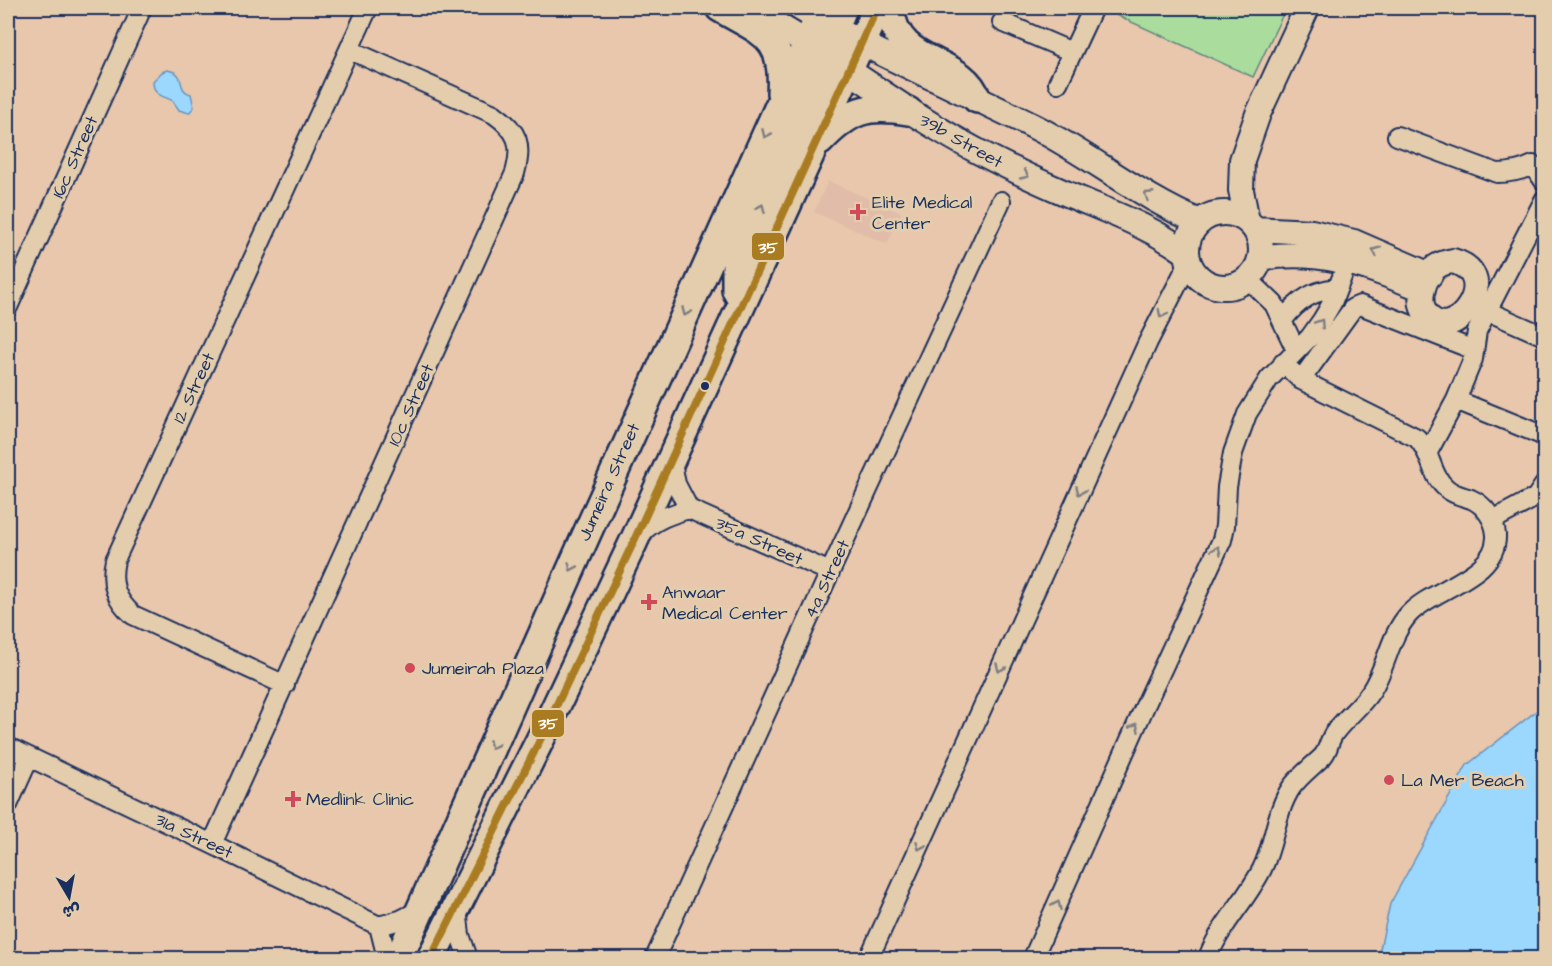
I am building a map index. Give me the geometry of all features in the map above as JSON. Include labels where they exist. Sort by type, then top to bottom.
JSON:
[{"type":"main road","points":[[720,8],[759,29],[777,50],[782,77],[780,101]]},
{"type":"main road","name":"Jumeira Street","points":[[399,958],[780,101],[828,57],[861,43],[877,8]]},
{"type":"main road","points":[[890,8],[895,29],[908,47],[966,81],[975,92],[977,99]]},
{"type":"main road","points":[[742,301],[736,290],[736,266],[828,57],[837,50],[824,14]]},
{"type":"main road","name":"Jumeira Street","points":[[431,958],[537,745],[633,543],[813,148],[828,57],[824,14]]},
{"type":"main road","points":[[813,148],[836,124],[859,111],[886,107],[909,111]]},
{"type":"street","name":"16c Street","points":[[8,307],[142,8]]},
{"type":"street","name":"12 Street","points":[[285,685],[133,615],[117,596],[112,572],[119,550],[368,8]]},
{"type":"street","name":"39b Street","points":[[747,8],[789,30],[909,111],[961,142],[1015,170],[1152,230],[1188,257]]},
{"type":"street","points":[[1058,83],[1093,8]]},
{"type":"street","points":[[1242,160],[1241,190],[1251,225],[1259,238],[1260,258],[1248,279],[1235,286],[1213,285],[1194,272],[1188,257],[1188,241],[1193,231],[1208,218],[1242,160],[1258,114],[1307,8]]},
{"type":"street","points":[[824,14],[861,43],[1075,149],[1164,205],[1208,218],[1226,213],[1237,216],[1251,225],[1312,232],[1354,242],[1427,282]]},
{"type":"street","points":[[1002,22],[1072,52]]},
{"type":"street","name":"10c Street","points":[[213,844],[515,173],[520,156],[517,139],[508,124],[494,114],[350,50]]},
{"type":"street","points":[[1397,136],[1497,173],[1510,173],[1533,165],[1545,181]]},
{"type":"street","points":[[1428,452],[1456,400],[1473,359],[1479,307],[1475,278],[1463,264],[1454,261],[1436,267],[1427,282],[1421,297],[1422,307],[1434,321],[1443,324],[1453,322],[1479,307],[1537,233],[1545,200]]},
{"type":"street","name":"4a Street","points":[[655,958],[1001,201]]},
{"type":"street","points":[[1260,258],[1305,255],[1348,261],[1427,282]]},
{"type":"street","points":[[869,958],[1188,257]]},
{"type":"street","points":[[1033,958],[1222,540],[1227,487],[1239,433],[1257,396],[1283,363],[1311,337],[1322,320],[1348,261]]},
{"type":"street","points":[[1248,279],[1274,304],[1284,320],[1296,350]]},
{"type":"street","points":[[1284,320],[1301,300],[1325,289],[1338,288]]},
{"type":"street","points":[[1301,380],[1353,308],[1360,305],[1474,350]]},
{"type":"street","points":[[1479,307],[1545,336]]},
{"type":"street","points":[[1208,958],[1222,929],[1242,903],[1263,868],[1274,838],[1279,813],[1289,791],[1306,770],[1324,755],[1330,745],[1332,735],[1372,691],[1394,638],[1409,614],[1431,597],[1475,572],[1486,563],[1494,550],[1496,535],[1492,520],[1484,508],[1446,489],[1437,478],[1428,452],[1418,438],[1301,380],[1283,363]]},
{"type":"street","points":[[1456,400],[1545,436]]},
{"type":"street","points":[[633,543],[657,521],[672,513],[689,509],[676,484],[671,457]]},
{"type":"street","points":[[1492,520],[1536,496],[1545,485]]},
{"type":"street","name":"35a Street","points":[[689,509],[830,572]]},
{"type":"street","name":"31a Street","points":[[8,747],[379,926]]},
{"type":"street","points":[[8,805],[29,758]]},
{"type":"street","points":[[457,906],[460,935],[468,958]]},
{"type":"street","points":[[387,958],[379,926],[400,920],[420,910]]},
{"type":"shaded area","name":"Elite Medical Center","points":[[828,181],[901,213],[887,244],[814,212]]},
{"type":"green space","points":[[1109,8],[1280,8],[1285,10],[1253,77],[1107,11]]},
{"type":"water","points":[[167,70],[178,74],[183,89],[191,94],[194,107],[189,113],[179,110],[173,101],[156,92],[153,81]]},
{"type":"water","points":[[1544,705],[1544,958],[1378,958],[1390,904],[1467,765]]},
{"type":"transit line","name":"35","points":[[431,958],[541,738],[633,543],[877,8]]},
{"type":"place","name":"Elite Medical Center","points":[[858,212]]},
{"type":"place","name":"Anwaar Medical Center","points":[[649,602]]},
{"type":"place","name":"Jumeirah Plaza","points":[[410,668]]},
{"type":"place","name":"La Mer Beach","points":[[1389,780]]},
{"type":"place","name":"Medlink Clinic","points":[[293,799]]}]
